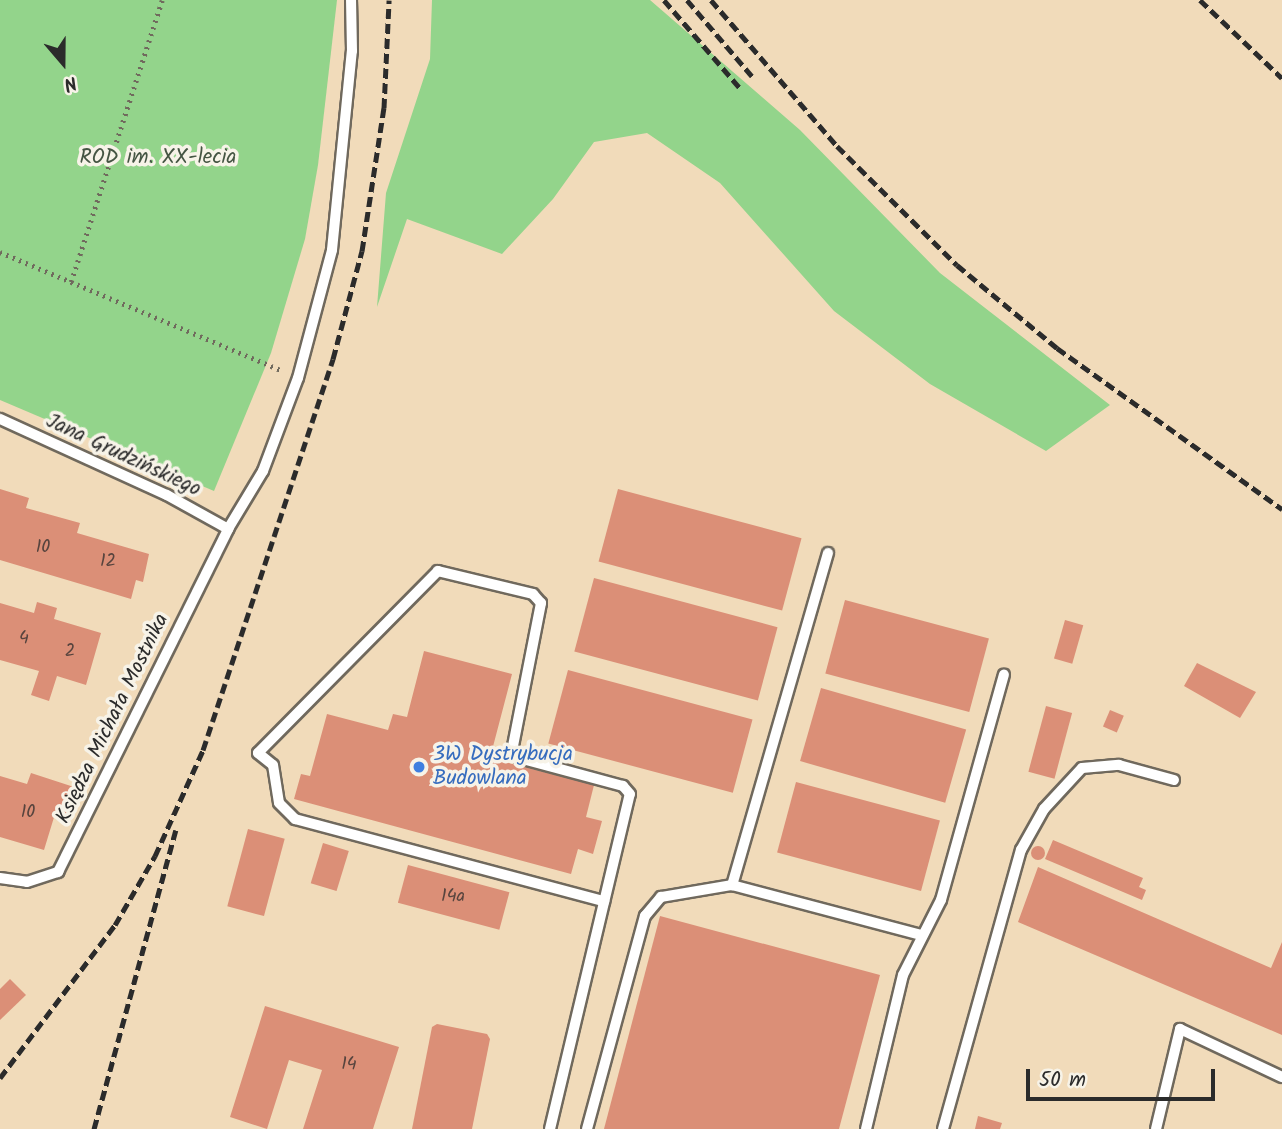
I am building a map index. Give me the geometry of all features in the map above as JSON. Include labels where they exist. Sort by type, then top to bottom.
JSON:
[{"type":"lane","name":"Księdza Michała Mostnika","points":[[0,878],[27,882],[58,872],[228,529],[263,471],[298,378],[332,250],[352,51],[351,0]]},
{"type":"lane","name":"Jana Grudzińskiego","points":[[0,419],[167,495],[228,529]]},
{"type":"lane","points":[[733,885],[828,553]]},
{"type":"lane","points":[[550,1129],[630,794],[623,786],[519,758],[512,751],[540,623],[541,603],[533,594],[438,571],[258,753],[273,765],[279,803],[295,819],[604,901]]},
{"type":"lane","points":[[866,1129],[903,975],[941,900],[1004,675]]},
{"type":"lane","points":[[943,1129],[1021,850],[1044,809],[1082,768],[1119,765],[1174,780]]},
{"type":"lane","points":[[587,1129],[645,916],[661,897],[733,885],[921,935]]},
{"type":"lane","points":[[1156,1129],[1180,1028],[1282,1077]]},
{"type":"path","points":[[71,282],[162,0]]},
{"type":"path","points":[[0,252],[298,378]]},
{"type":"green space","name":"ROD im. XX-lecia","points":[[0,0],[337,0],[318,165],[305,239],[271,353],[214,491],[0,400]]},
{"type":"green space","points":[[432,0],[650,0],[800,130],[940,273],[1110,405],[1046,451],[930,384],[834,311],[720,183],[647,133],[594,142],[553,199],[502,254],[407,219],[377,307],[386,193],[430,59]]},
{"type":"building","points":[[0,489],[29,498],[26,508],[80,523],[77,533],[149,554],[143,582],[136,580],[131,599],[0,560]]},
{"type":"building","points":[[618,489],[802,538],[782,611],[599,561]]},
{"type":"building","points":[[594,578],[778,627],[758,701],[574,651]]},
{"type":"building","points":[[845,600],[989,639],[969,712],[825,673]]},
{"type":"building","points":[[37,602],[57,608],[54,619],[101,633],[86,685],[57,676],[49,701],[31,695],[39,671],[0,660],[0,603],[34,613]]},
{"type":"building","points":[[1065,620],[1083,625],[1072,664],[1054,658]]},
{"type":"building","name":"3W Dystrybucja Budowlana","points":[[424,651],[512,674],[490,758],[594,785],[586,817],[602,821],[593,854],[578,849],[571,874],[294,799],[301,774],[310,776],[327,714],[388,730],[393,714],[407,717]]},
{"type":"building","points":[[1197,663],[1256,692],[1240,718],[1184,686]]},
{"type":"building","points":[[568,670],[752,719],[733,793],[548,743]]},
{"type":"building","points":[[821,688],[966,730],[945,803],[800,761]]},
{"type":"building","points":[[1046,706],[1072,713],[1054,779],[1028,772]]},
{"type":"building","points":[[1110,710],[1124,716],[1117,732],[1103,727]]},
{"type":"building","points":[[31,773],[77,788],[64,818],[55,814],[44,850],[0,837],[0,776],[27,784]]},
{"type":"building","points":[[796,782],[940,821],[921,891],[777,853]]},
{"type":"building","points":[[248,829],[285,839],[264,916],[227,906]]},
{"type":"building","points":[[1053,840],[1143,878],[1139,887],[1146,890],[1142,900],[1045,859]]},
{"type":"building","points":[[323,843],[349,851],[337,891],[311,883]]},
{"type":"building","points":[[1038,846],[1043,848],[1043,858],[1038,860],[1033,858],[1031,853],[1033,848]]},
{"type":"building","points":[[408,865],[509,892],[499,930],[398,903]]},
{"type":"building","points":[[1038,867],[1271,968],[1282,942],[1282,1035],[1018,922]]},
{"type":"building","points":[[660,916],[880,975],[839,1129],[604,1129]]},
{"type":"building","points":[[10,979],[26,995],[0,1020],[0,989]]},
{"type":"building","points":[[265,1006],[399,1047],[373,1129],[303,1129],[322,1070],[289,1060],[267,1129],[230,1117]]},
{"type":"building","points":[[437,1024],[487,1034],[490,1039],[472,1129],[412,1129],[432,1027]]},
{"type":"building","points":[[978,1116],[1002,1123],[1000,1129],[975,1129]]},
{"type":"railway","points":[[0,1078],[115,925],[155,856],[203,750],[333,359],[362,251],[384,108],[389,0]]},
{"type":"railway","points":[[664,0],[739,87]]},
{"type":"railway","points":[[687,0],[752,76]]},
{"type":"railway","points":[[711,0],[837,146],[957,265],[1057,348],[1282,509]]},
{"type":"railway","points":[[1200,0],[1282,78]]},
{"type":"railway","points":[[94,1129],[176,830]]},
{"type":"place","name":"3W Dystrybucja Budowlana","points":[[419,767]]}]
